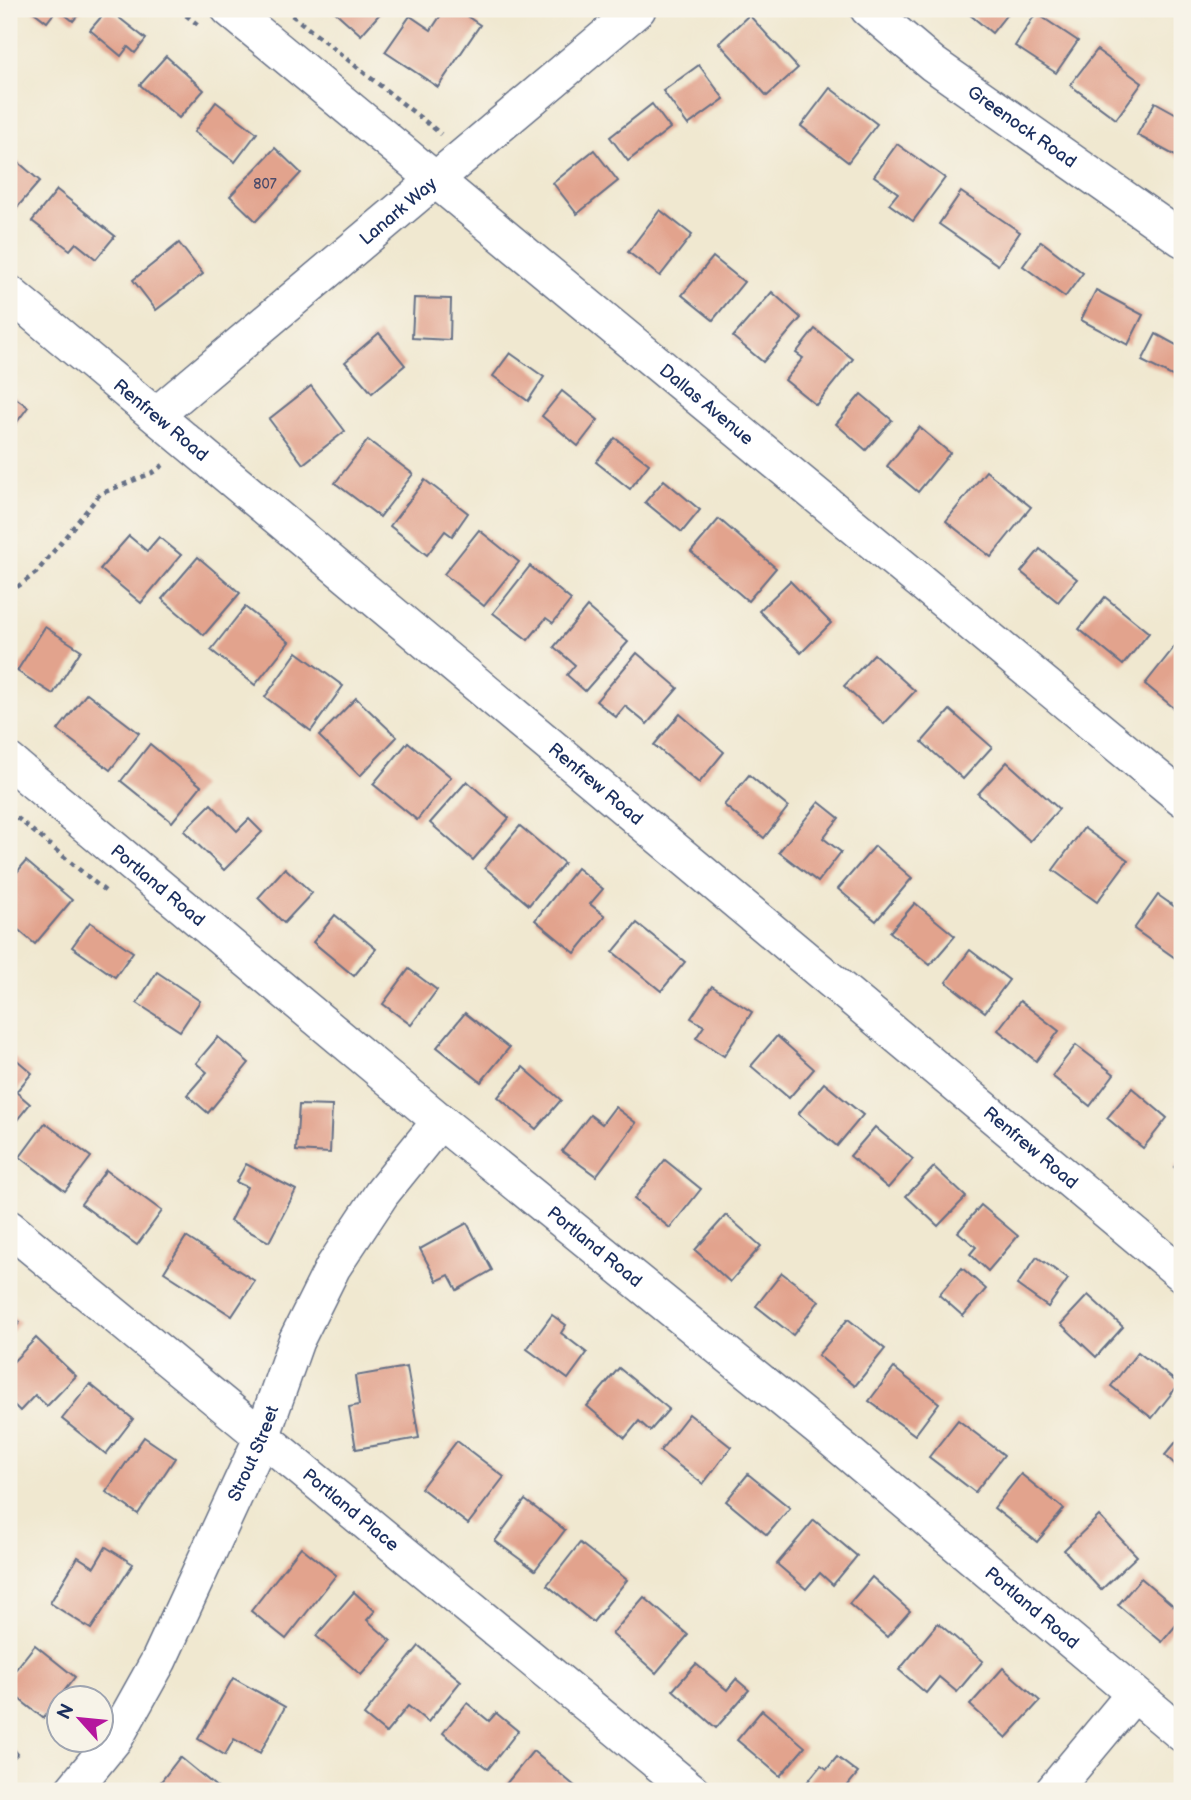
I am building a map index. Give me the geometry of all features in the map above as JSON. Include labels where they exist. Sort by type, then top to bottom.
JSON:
[{"type":"street","name":"Dallas Avenue","points":[[229,9],[1182,798]]},
{"type":"street","name":"Lanark Way","points":[[157,414],[638,9]]},
{"type":"street","name":"Greenock Road","points":[[868,9],[933,64],[1182,239]]},
{"type":"street","name":"Renfrew Road","points":[[9,293],[1182,1273]]},
{"type":"street","name":"Portland Road","points":[[9,761],[440,1121],[829,1437],[1182,1734]]},
{"type":"street","name":"Strout Street","points":[[72,1791],[116,1737],[159,1660],[262,1437],[296,1340],[333,1268],[382,1193],[440,1121]]},
{"type":"street","name":"Portland Place","points":[[9,1228],[692,1791]]},
{"type":"street","points":[[1053,1791],[1133,1695]]},
{"type":"path","points":[[284,9],[439,136]]},
{"type":"path","points":[[9,593],[36,573],[100,494],[152,474],[188,441]]},
{"type":"path","points":[[9,811],[105,891]]},
{"type":"building","points":[[30,9],[57,9],[47,22]]},
{"type":"building","points":[[58,9],[83,9],[73,21]]},
{"type":"building","points":[[108,9],[146,39],[135,53],[128,47],[121,56],[90,30]]},
{"type":"building","points":[[332,9],[384,9],[361,35]]},
{"type":"building","points":[[445,9],[456,9],[480,25],[438,87],[385,52],[410,16],[431,30]]},
{"type":"building","points":[[963,9],[1011,9],[992,33]]},
{"type":"building","points":[[1036,13],[1078,41],[1056,73],[1015,46]]},
{"type":"building","points":[[749,15],[798,68],[767,96],[719,43]]},
{"type":"building","points":[[1097,50],[1142,83],[1116,119],[1070,85]]},
{"type":"building","points":[[166,56],[204,90],[179,118],[140,85]]},
{"type":"building","points":[[699,65],[724,99],[688,125],[663,91]]},
{"type":"building","points":[[830,88],[877,124],[848,162],[801,126]]},
{"type":"building","points":[[216,102],[257,133],[235,162],[194,132]]},
{"type":"building","points":[[1155,102],[1182,117],[1181,159],[1137,135]]},
{"type":"building","points":[[652,104],[670,128],[628,161],[610,137]]},
{"type":"building","points":[[897,144],[945,178],[913,221],[889,204],[898,193],[874,176]]},
{"type":"building","points":[[275,148],[301,173],[256,221],[230,196]]},
{"type":"building","points":[[594,150],[618,181],[577,214],[553,183]]},
{"type":"building","points":[[9,154],[40,181],[14,211],[9,206]]},
{"type":"building","points":[[57,190],[115,236],[96,259],[76,243],[70,250],[32,221]]},
{"type":"building","points":[[961,192],[1020,232],[998,265],[939,224]]},
{"type":"building","points":[[660,210],[692,235],[660,276],[628,252]]},
{"type":"building","points":[[1041,241],[1083,273],[1065,297],[1023,266]]},
{"type":"building","points":[[179,243],[203,274],[156,310],[133,280]]},
{"type":"building","points":[[713,257],[744,282],[713,320],[682,295]]},
{"type":"building","points":[[1096,290],[1143,315],[1128,345],[1081,320]]},
{"type":"building","points":[[772,292],[801,318],[763,362],[733,337]]},
{"type":"building","points":[[414,298],[451,299],[450,340],[412,338]]},
{"type":"building","points":[[815,329],[853,359],[816,405],[785,380],[803,358],[796,353]]},
{"type":"building","points":[[379,333],[405,365],[372,393],[345,362]]},
{"type":"building","points":[[1156,334],[1182,348],[1182,381],[1142,361]]},
{"type":"building","points":[[510,353],[544,377],[528,401],[493,376]]},
{"type":"building","points":[[311,386],[345,431],[303,464],[269,419]]},
{"type":"building","points":[[562,391],[598,420],[578,446],[542,416]]},
{"type":"building","points":[[9,393],[28,407],[9,433]]},
{"type":"building","points":[[861,394],[892,420],[866,450],[836,424]]},
{"type":"building","points":[[919,427],[950,453],[918,492],[887,466]]},
{"type":"building","points":[[615,438],[649,464],[630,489],[596,462]]},
{"type":"building","points":[[368,440],[413,474],[380,517],[335,483]]},
{"type":"building","points":[[986,471],[1031,507],[991,557],[946,521]]},
{"type":"building","points":[[425,480],[468,513],[452,536],[445,531],[427,555],[390,526]]},
{"type":"building","points":[[664,480],[700,510],[682,532],[645,502]]},
{"type":"building","points":[[719,519],[776,568],[748,601],[691,552]]},
{"type":"building","points":[[479,530],[519,562],[484,606],[444,574]]},
{"type":"building","points":[[129,536],[147,551],[159,537],[181,555],[141,603],[100,569]]},
{"type":"building","points":[[1040,549],[1077,579],[1058,602],[1021,572]]},
{"type":"building","points":[[198,557],[240,593],[204,635],[162,599]]},
{"type":"building","points":[[530,566],[571,600],[553,623],[546,618],[528,640],[493,613]]},
{"type":"building","points":[[790,581],[831,623],[801,653],[759,611]]},
{"type":"building","points":[[1105,597],[1149,633],[1123,665],[1079,629]]},
{"type":"building","points":[[245,607],[289,642],[255,685],[211,650]]},
{"type":"building","points":[[587,607],[628,642],[585,691],[567,675],[575,665],[554,647]]},
{"type":"building","points":[[45,627],[81,650],[53,694],[17,671]]},
{"type":"building","points":[[1176,645],[1182,650],[1180,713],[1145,684]]},
{"type":"building","points":[[297,652],[343,686],[311,731],[265,697]]},
{"type":"building","points":[[637,653],[678,688],[647,724],[625,706],[616,717],[596,701]]},
{"type":"building","points":[[874,654],[915,691],[884,724],[844,686]]},
{"type":"building","points":[[87,693],[139,733],[110,770],[58,730]]},
{"type":"building","points":[[356,698],[397,737],[360,776],[319,736]]},
{"type":"building","points":[[950,710],[992,747],[963,779],[922,742]]},
{"type":"building","points":[[680,714],[724,752],[699,783],[654,745]]},
{"type":"building","points":[[408,742],[451,777],[417,820],[373,784]]},
{"type":"building","points":[[150,744],[201,786],[172,822],[121,781]]},
{"type":"building","points":[[1007,762],[1059,809],[1030,841],[978,794]]},
{"type":"building","points":[[749,775],[788,807],[764,838],[724,805]]},
{"type":"building","points":[[467,781],[509,818],[473,860],[430,823]]},
{"type":"building","points":[[819,802],[839,818],[823,838],[841,852],[818,882],[779,852]]},
{"type":"building","points":[[211,804],[237,831],[249,819],[262,832],[224,870],[184,831]]},
{"type":"building","points":[[520,826],[564,863],[529,905],[485,868]]},
{"type":"building","points":[[1084,828],[1128,860],[1097,902],[1053,870]]},
{"type":"building","points":[[875,846],[912,878],[876,921],[838,889]]},
{"type":"building","points":[[26,861],[72,900],[35,944],[9,922],[9,882]]},
{"type":"building","points":[[285,868],[312,893],[284,923],[258,898]]},
{"type":"building","points":[[577,868],[603,889],[590,904],[605,916],[575,953],[535,920]]},
{"type":"building","points":[[1158,895],[1182,912],[1181,962],[1134,929]]},
{"type":"building","points":[[915,903],[955,936],[930,965],[890,932]]},
{"type":"building","points":[[335,915],[376,949],[354,976],[313,942]]},
{"type":"building","points":[[90,922],[133,952],[115,977],[72,947]]},
{"type":"building","points":[[637,923],[685,962],[661,991],[613,952]]},
{"type":"building","points":[[970,950],[1009,980],[985,1012],[946,982]]},
{"type":"building","points":[[409,969],[437,990],[411,1025],[383,1004]]},
{"type":"building","points":[[157,972],[200,1001],[180,1031],[137,1003]]},
{"type":"building","points":[[712,986],[752,1012],[724,1056],[696,1038],[704,1026],[691,1018]]},
{"type":"building","points":[[1020,1001],[1059,1031],[1036,1061],[998,1030]]},
{"type":"building","points":[[465,1013],[509,1048],[481,1082],[437,1047]]},
{"type":"building","points":[[777,1036],[814,1069],[789,1098],[751,1066]]},
{"type":"building","points":[[218,1037],[249,1063],[208,1113],[187,1095],[207,1072],[196,1063]]},
{"type":"building","points":[[1076,1045],[1114,1074],[1090,1106],[1052,1076]]},
{"type":"building","points":[[9,1053],[32,1073],[16,1092],[30,1104],[9,1130]]},
{"type":"building","points":[[523,1067],[561,1100],[536,1129],[498,1097]]},
{"type":"building","points":[[824,1083],[863,1115],[837,1146],[798,1114]]},
{"type":"building","points":[[1132,1088],[1167,1118],[1143,1148],[1107,1118]]},
{"type":"building","points":[[299,1105],[332,1106],[330,1153],[296,1151]]},
{"type":"building","points":[[615,1107],[636,1123],[596,1176],[562,1151],[590,1115],[602,1124]]},
{"type":"building","points":[[45,1123],[91,1157],[65,1191],[20,1157]]},
{"type":"building","points":[[875,1127],[913,1159],[888,1188],[850,1156]]},
{"type":"building","points":[[1182,1158],[1182,1175],[1174,1167]]},
{"type":"building","points":[[665,1160],[701,1189],[670,1228],[634,1199]]},
{"type":"building","points":[[246,1164],[296,1190],[269,1242],[230,1221],[247,1187],[236,1182]]},
{"type":"building","points":[[934,1167],[966,1197],[938,1226],[906,1196]]},
{"type":"building","points":[[106,1170],[162,1211],[137,1245],[81,1204]]},
{"type":"building","points":[[981,1205],[1018,1236],[988,1271],[970,1254],[976,1247],[958,1232]]},
{"type":"building","points":[[726,1215],[761,1246],[730,1282],[695,1250]]},
{"type":"building","points":[[467,1223],[492,1270],[457,1290],[449,1275],[437,1281],[420,1249]]},
{"type":"building","points":[[186,1237],[255,1281],[232,1316],[164,1272]]},
{"type":"building","points":[[1037,1257],[1068,1279],[1048,1307],[1017,1285]]},
{"type":"building","points":[[962,1268],[986,1289],[963,1316],[939,1295]]},
{"type":"building","points":[[782,1273],[819,1301],[793,1335],[756,1306]]},
{"type":"building","points":[[1088,1295],[1123,1327],[1096,1357],[1061,1324]]},
{"type":"building","points":[[9,1313],[20,1322],[9,1336]]},
{"type":"building","points":[[552,1315],[566,1325],[561,1333],[587,1353],[568,1379],[527,1349]]},
{"type":"building","points":[[848,1319],[885,1349],[855,1386],[818,1355]]},
{"type":"building","points":[[36,1338],[76,1376],[47,1406],[35,1395],[20,1411],[9,1400],[9,1386],[12,1383],[9,1379],[9,1366]]},
{"type":"building","points":[[1138,1352],[1179,1384],[1152,1418],[1111,1386]]},
{"type":"building","points":[[407,1367],[419,1438],[356,1449],[349,1407],[359,1405],[355,1376]]},
{"type":"building","points":[[619,1368],[669,1409],[650,1431],[639,1421],[625,1438],[587,1406]]},
{"type":"building","points":[[894,1368],[939,1403],[915,1435],[869,1401]]},
{"type":"building","points":[[90,1384],[133,1419],[106,1454],[62,1419]]},
{"type":"building","points":[[689,1414],[731,1447],[703,1484],[660,1451]]},
{"type":"building","points":[[958,1420],[1004,1455],[975,1492],[929,1457]]},
{"type":"building","points":[[1182,1435],[1182,1471],[1165,1455]]},
{"type":"building","points":[[144,1437],[175,1458],[138,1514],[106,1492]]},
{"type":"building","points":[[457,1441],[504,1477],[468,1524],[421,1488]]},
{"type":"building","points":[[748,1474],[790,1508],[767,1535],[726,1501]]},
{"type":"building","points":[[1021,1474],[1064,1509],[1037,1542],[994,1508]]},
{"type":"building","points":[[525,1500],[565,1530],[535,1570],[495,1541]]},
{"type":"building","points":[[1099,1516],[1137,1556],[1101,1590],[1064,1550]]},
{"type":"building","points":[[814,1520],[857,1556],[833,1585],[820,1573],[806,1589],[777,1564]]},
{"type":"building","points":[[580,1543],[627,1580],[593,1622],[547,1585]]},
{"type":"building","points":[[106,1547],[133,1564],[91,1629],[50,1603],[78,1557],[94,1567]]},
{"type":"building","points":[[301,1547],[336,1575],[286,1639],[251,1611]]},
{"type":"building","points":[[872,1577],[910,1611],[887,1637],[849,1604]]},
{"type":"building","points":[[1141,1578],[1182,1613],[1182,1618],[1162,1642],[1118,1605]]},
{"type":"building","points":[[354,1592],[375,1611],[367,1620],[391,1641],[361,1675],[316,1636]]},
{"type":"building","points":[[644,1597],[688,1635],[656,1673],[612,1634]]},
{"type":"building","points":[[938,1623],[983,1661],[957,1692],[939,1677],[926,1693],[899,1670]]},
{"type":"building","points":[[35,1645],[75,1677],[69,1685],[46,1685],[46,1714],[43,1718],[9,1691],[9,1678]]},
{"type":"building","points":[[419,1646],[461,1681],[428,1722],[408,1706],[386,1733],[364,1715]]},
{"type":"building","points":[[696,1664],[727,1690],[736,1679],[749,1690],[716,1728],[673,1690]]},
{"type":"building","points":[[1003,1668],[1040,1701],[1006,1738],[970,1705]]},
{"type":"building","points":[[233,1678],[285,1707],[260,1753],[234,1739],[225,1755],[198,1739]]},
{"type":"building","points":[[467,1703],[489,1721],[496,1713],[518,1731],[488,1769],[443,1733]]},
{"type":"building","points":[[762,1710],[805,1747],[780,1776],[737,1740]]},
{"type":"building","points":[[9,1743],[18,1754],[9,1762]]},
{"type":"building","points":[[533,1751],[576,1787],[572,1791],[514,1791],[506,1784]]},
{"type":"building","points":[[180,1757],[219,1789],[160,1791],[156,1788]]},
{"type":"building","points":[[837,1757],[858,1773],[848,1785],[856,1791],[800,1791],[821,1765],[827,1769]]}]
